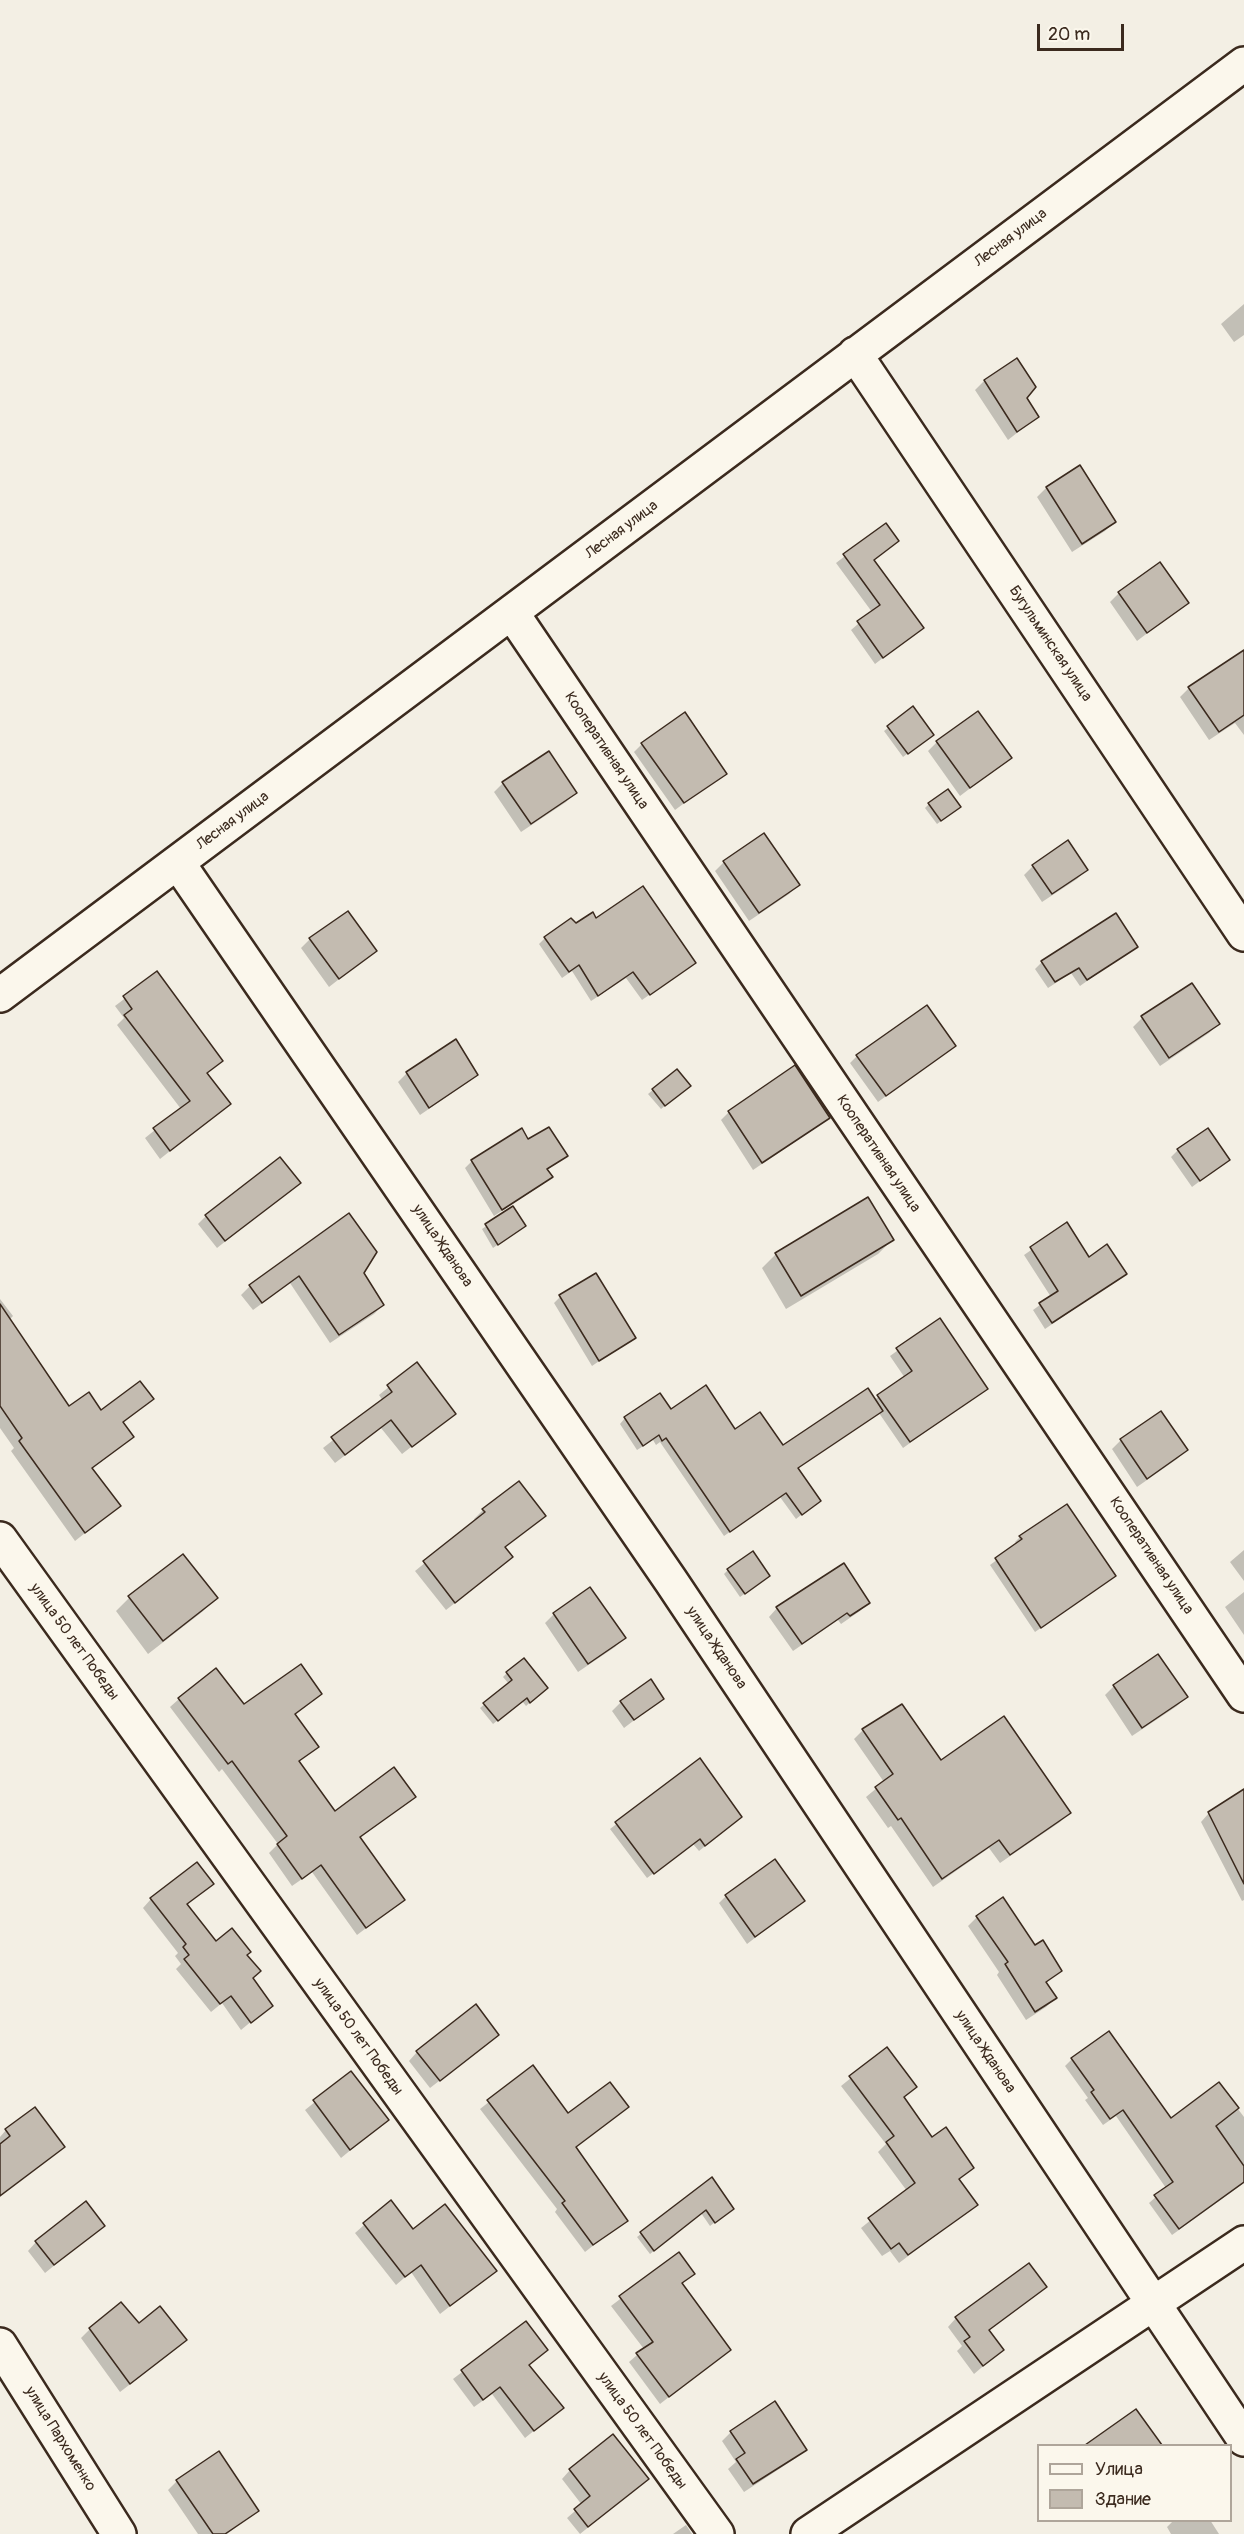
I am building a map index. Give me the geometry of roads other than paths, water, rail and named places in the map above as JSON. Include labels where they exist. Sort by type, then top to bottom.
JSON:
[{"type":"street","name":"Лесная улица","points":[[0,995],[855,354],[1241,71]]},
{"type":"street","name":"Бугульминская улица","points":[[855,354],[1244,934]]},
{"type":"street","name":"Кооперативная улица","points":[[512,613],[1244,1695]]},
{"type":"street","name":"улица Жданова","points":[[178,863],[671,1581],[1244,2439]]},
{"type":"street","name":"улица 50 лет Победы","points":[[0,1539],[717,2534]]},
{"type":"street","points":[[808,2534],[1244,2243]]},
{"type":"street","name":"улица Пархоменко","points":[[0,2345],[118,2534]]}]
